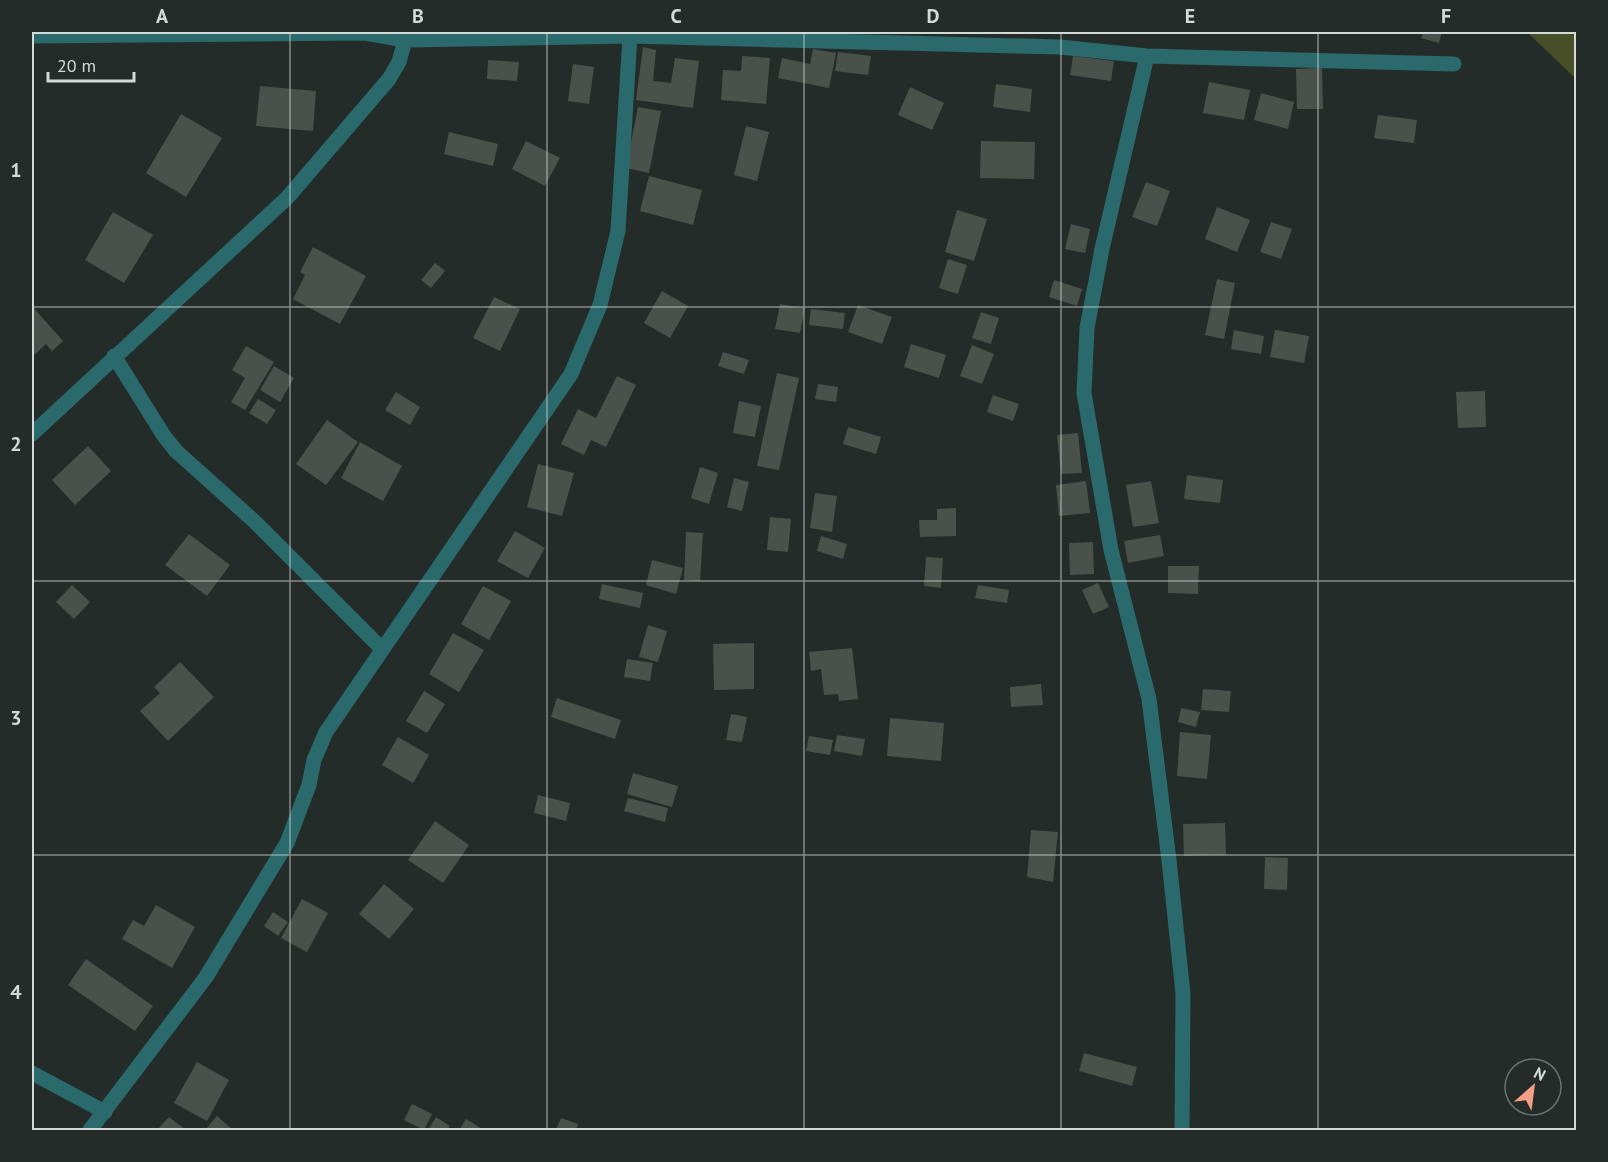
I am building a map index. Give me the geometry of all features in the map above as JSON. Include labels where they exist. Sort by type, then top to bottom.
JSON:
[{"type":"street","points":[[32,36],[365,33],[401,36],[630,36],[1060,47],[1147,56],[1454,64]]},
{"type":"street","points":[[32,434],[286,198],[389,79],[399,62],[401,36]]},
{"type":"street","points":[[90,1131],[206,977],[287,843],[309,785],[314,760],[326,732],[571,374],[600,305],[618,231],[630,36]]},
{"type":"street","points":[[1147,56],[1086,328],[1084,393],[1111,550],[1149,699],[1183,994],[1182,1131]]},
{"type":"street","points":[[114,356],[164,436],[176,451],[254,521],[382,649]]},
{"type":"street","points":[[32,1073],[105,1112]]},
{"type":"green space","points":[[1527,32],[1576,32],[1576,79]]},
{"type":"building","points":[[1423,32],[1442,32],[1439,43],[1421,38]]},
{"type":"building","points":[[643,47],[656,50],[653,81],[671,83],[675,58],[699,61],[693,108],[636,100]]},
{"type":"building","points":[[813,49],[836,53],[829,88],[778,78],[782,58],[810,64]]},
{"type":"building","points":[[838,52],[871,56],[868,75],[835,71]]},
{"type":"building","points":[[742,56],[770,58],[766,104],[721,100],[723,70],[741,71]]},
{"type":"building","points":[[1073,56],[1114,61],[1111,81],[1070,75]]},
{"type":"building","points":[[488,60],[519,62],[517,81],[487,79]]},
{"type":"building","points":[[573,64],[594,67],[589,104],[568,101]]},
{"type":"building","points":[[1322,68],[1323,109],[1297,109],[1296,69]]},
{"type":"building","points":[[1209,82],[1250,90],[1244,120],[1203,113]]},
{"type":"building","points":[[996,84],[1032,89],[1030,112],[993,107]]},
{"type":"building","points":[[260,86],[316,91],[313,131],[256,126]]},
{"type":"building","points":[[910,87],[944,103],[932,130],[898,115]]},
{"type":"building","points":[[1261,93],[1294,102],[1288,129],[1254,120]]},
{"type":"building","points":[[638,107],[661,111],[649,173],[626,168]]},
{"type":"building","points":[[181,114],[222,138],[186,197],[146,173]]},
{"type":"building","points":[[1378,115],[1417,120],[1414,143],[1374,138]]},
{"type":"building","points":[[746,126],[769,132],[757,181],[734,175]]},
{"type":"building","points":[[449,132],[498,144],[493,166],[444,154]]},
{"type":"building","points":[[526,141],[560,158],[545,186],[512,169]]},
{"type":"building","points":[[981,141],[1035,142],[1034,179],[980,178]]},
{"type":"building","points":[[649,176],[702,190],[693,225],[640,211]]},
{"type":"building","points":[[1146,182],[1170,191],[1157,226],[1132,217]]},
{"type":"building","points":[[1217,207],[1250,220],[1237,252],[1205,239]]},
{"type":"building","points":[[957,210],[987,219],[974,261],[945,252]]},
{"type":"building","points":[[113,212],[153,235],[124,283],[85,260]]},
{"type":"building","points":[[1271,222],[1292,229],[1281,259],[1260,252]]},
{"type":"building","points":[[1071,224],[1090,229],[1085,253],[1065,249]]},
{"type":"building","points":[[313,247],[366,276],[340,324],[293,299],[305,275],[300,272]]},
{"type":"building","points":[[948,259],[967,265],[958,294],[939,288]]},
{"type":"building","points":[[435,263],[445,271],[431,288],[421,280]]},
{"type":"building","points":[[1217,279],[1235,283],[1224,339],[1205,335]]},
{"type":"building","points":[[1054,280],[1082,289],[1077,306],[1049,297]]},
{"type":"building","points":[[662,291],[688,306],[670,338],[644,323]]},
{"type":"building","points":[[494,297],[520,309],[500,351],[473,338]]},
{"type":"building","points":[[780,304],[805,308],[800,333],[775,329]]},
{"type":"building","points":[[858,305],[892,317],[882,344],[848,332]]},
{"type":"building","points":[[32,306],[63,341],[52,351],[46,344],[32,357]]},
{"type":"building","points":[[811,309],[845,313],[843,329],[809,325]]},
{"type":"building","points":[[981,312],[999,318],[991,344],[972,338]]},
{"type":"building","points":[[1234,330],[1264,336],[1261,354],[1231,349]]},
{"type":"building","points":[[1275,330],[1309,336],[1304,363],[1270,357]]},
{"type":"building","points":[[911,344],[946,355],[939,378],[904,367]]},
{"type":"building","points":[[972,345],[994,354],[982,384],[960,376]]},
{"type":"building","points":[[246,346],[274,362],[245,410],[231,402],[245,378],[232,370]]},
{"type":"building","points":[[723,352],[749,360],[744,374],[718,366]]},
{"type":"building","points":[[274,366],[294,378],[280,402],[260,390]]},
{"type":"building","points":[[777,373],[799,378],[779,470],[757,466]]},
{"type":"building","points":[[617,376],[636,385],[606,447],[591,440],[584,455],[561,444],[578,409],[596,418]]},
{"type":"building","points":[[818,384],[838,387],[836,402],[815,399]]},
{"type":"building","points":[[1485,391],[1486,427],[1458,428],[1456,392]]},
{"type":"building","points":[[396,392],[420,407],[410,425],[385,410]]},
{"type":"building","points":[[993,395],[1019,404],[1013,421],[987,412]]},
{"type":"building","points":[[258,399],[276,410],[267,424],[249,413]]},
{"type":"building","points":[[739,401],[761,406],[755,437],[733,433]]},
{"type":"building","points":[[327,420],[358,442],[326,485],[296,464]]},
{"type":"building","points":[[848,427],[881,437],[876,454],[843,444]]},
{"type":"building","points":[[1078,433],[1082,473],[1061,474],[1057,435]]},
{"type":"building","points":[[360,442],[402,466],[383,501],[341,478]]},
{"type":"building","points":[[88,446],[111,471],[75,505],[52,480]]},
{"type":"building","points":[[538,464],[574,473],[562,516],[527,507]]},
{"type":"building","points":[[700,467],[718,473],[709,504],[691,498]]},
{"type":"building","points":[[1187,475],[1223,480],[1220,503],[1184,499]]},
{"type":"building","points":[[734,478],[749,482],[742,511],[727,507]]},
{"type":"building","points":[[1086,481],[1090,513],[1059,516],[1056,485]]},
{"type":"building","points":[[1151,481],[1159,523],[1133,527],[1126,485]]},
{"type":"building","points":[[815,493],[837,496],[832,532],[810,528]]},
{"type":"building","points":[[956,508],[956,536],[920,537],[919,520],[937,520],[937,509]]},
{"type":"building","points":[[770,517],[791,519],[788,552],[767,550]]},
{"type":"building","points":[[515,531],[545,548],[528,578],[497,561]]},
{"type":"building","points":[[686,532],[703,533],[700,581],[684,580]]},
{"type":"building","points":[[189,534],[230,565],[207,596],[165,565]]},
{"type":"building","points":[[1160,535],[1164,556],[1128,563],[1124,541]]},
{"type":"building","points":[[821,536],[847,544],[843,559],[817,551]]},
{"type":"building","points":[[1093,542],[1094,574],[1070,575],[1069,543]]},
{"type":"building","points":[[926,557],[943,558],[941,588],[924,586]]},
{"type":"building","points":[[652,560],[683,568],[676,594],[646,585]]},
{"type":"building","points":[[1168,566],[1199,566],[1198,594],[1168,593]]},
{"type":"building","points":[[1098,583],[1109,607],[1093,614],[1082,590]]},
{"type":"building","points":[[602,584],[643,593],[640,608],[599,599]]},
{"type":"building","points":[[72,585],[90,602],[74,619],[56,602]]},
{"type":"building","points":[[978,585],[1009,590],[1007,603],[975,598]]},
{"type":"building","points":[[483,586],[511,601],[489,640],[461,624]]},
{"type":"building","points":[[648,625],[667,631],[658,662],[639,657]]},
{"type":"building","points":[[453,633],[484,650],[459,692],[429,674]]},
{"type":"building","points":[[754,643],[754,689],[714,690],[713,644]]},
{"type":"building","points":[[852,648],[858,699],[839,701],[838,694],[824,695],[821,669],[811,671],[809,652]]},
{"type":"building","points":[[627,659],[653,663],[650,681],[624,677]]},
{"type":"building","points":[[180,662],[214,697],[168,741],[140,711],[160,693],[154,687]]},
{"type":"building","points":[[1041,684],[1043,705],[1011,707],[1010,687]]},
{"type":"building","points":[[1203,689],[1231,691],[1229,712],[1201,710]]},
{"type":"building","points":[[424,691],[445,704],[427,733],[406,721]]},
{"type":"building","points":[[557,698],[621,720],[615,739],[551,717]]},
{"type":"building","points":[[1181,708],[1200,712],[1196,727],[1178,722]]},
{"type":"building","points":[[731,714],[747,717],[742,742],[726,740]]},
{"type":"building","points":[[890,718],[944,723],[941,761],[887,756]]},
{"type":"building","points":[[1180,732],[1211,735],[1207,779],[1177,776]]},
{"type":"building","points":[[837,735],[865,739],[862,756],[834,751]]},
{"type":"building","points":[[809,736],[833,740],[830,755],[806,751]]},
{"type":"building","points":[[398,737],[429,755],[413,783],[382,765]]},
{"type":"building","points":[[633,773],[678,786],[672,807],[627,794]]},
{"type":"building","points":[[538,795],[570,803],[566,821],[534,813]]},
{"type":"building","points":[[628,798],[668,808],[665,822],[624,811]]},
{"type":"building","points":[[435,821],[469,845],[443,883],[408,860]]},
{"type":"building","points":[[1225,823],[1226,855],[1184,856],[1183,824]]},
{"type":"building","points":[[1031,830],[1058,832],[1053,882],[1027,877]]},
{"type":"building","points":[[1265,857],[1288,858],[1287,890],[1264,889]]},
{"type":"building","points":[[384,884],[414,909],[389,939],[359,914]]},
{"type":"building","points":[[302,899],[328,913],[307,952],[281,938]]},
{"type":"building","points":[[156,905],[195,927],[172,968],[122,939],[133,920],[144,926]]},
{"type":"building","points":[[273,912],[288,922],[278,936],[264,926]]},
{"type":"building","points":[[86,959],[153,1006],[135,1031],[68,985]]},
{"type":"building","points":[[1084,1053],[1137,1067],[1132,1086],[1079,1071]]},
{"type":"building","points":[[197,1062],[229,1080],[207,1121],[174,1103]]},
{"type":"building","points":[[412,1104],[432,1114],[424,1130],[404,1120]]},
{"type":"building","points":[[217,1116],[233,1130],[205,1130]]},
{"type":"building","points":[[169,1117],[186,1130],[157,1130]]},
{"type":"building","points":[[436,1117],[450,1126],[447,1130],[428,1130]]},
{"type":"building","points":[[561,1118],[578,1124],[576,1130],[556,1130]]},
{"type":"building","points":[[466,1119],[484,1130],[459,1130]]}]
